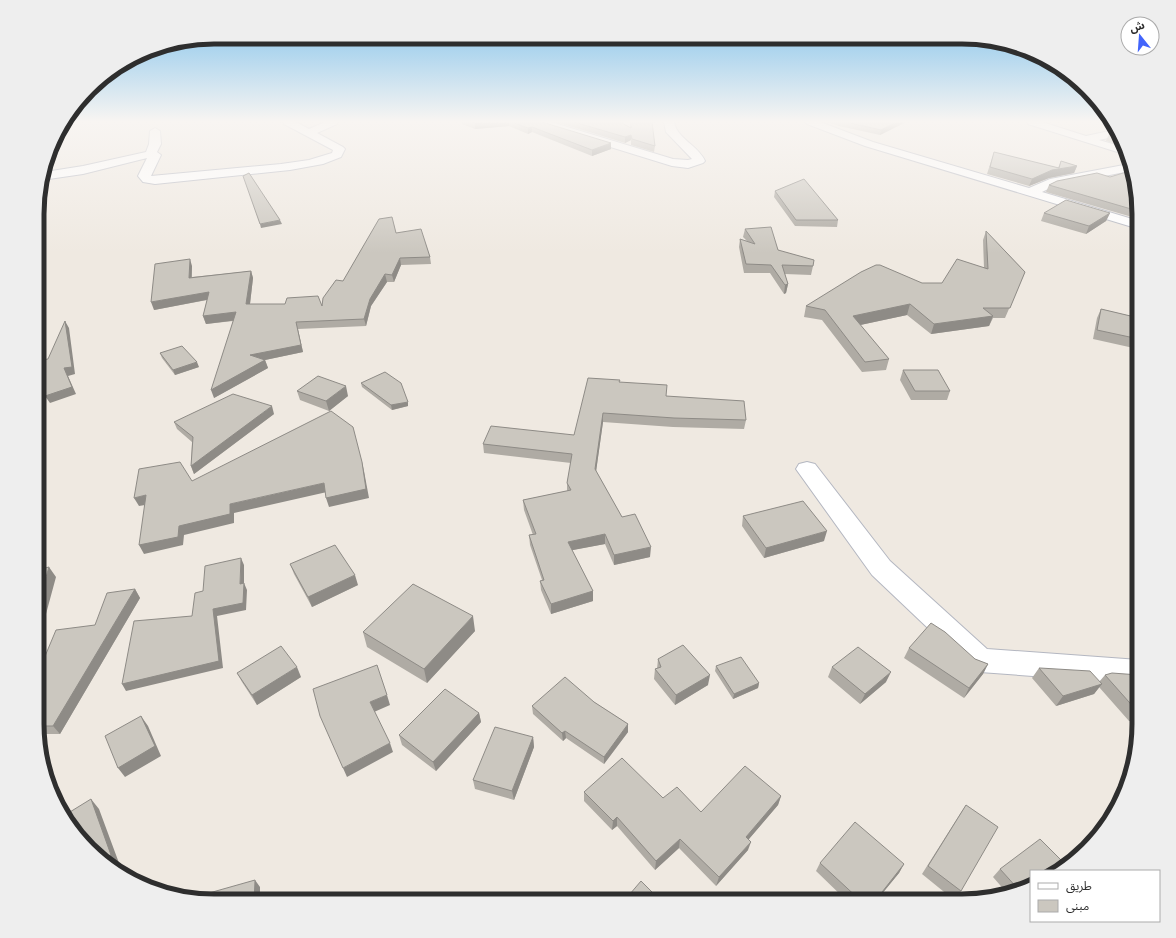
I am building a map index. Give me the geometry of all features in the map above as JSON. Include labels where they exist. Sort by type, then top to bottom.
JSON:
[{"type":"street","points":[[49,175],[101,166]]},
{"type":"street","points":[[149,166],[144,176],[147,179],[155,180],[229,174],[298,166]]},
{"type":"street","points":[[942,166],[1132,224]]},
{"type":"street","points":[[1031,192],[1050,183],[1125,168]]},
{"type":"street","points":[[807,469],[881,568],[980,660],[1132,671]]},
{"type":"building","points":[[990,166],[1050,166],[1059,168],[1060,166],[1077,166],[1052,170],[1032,179],[990,167]]},
{"type":"building","points":[[1127,172],[1131,192],[1132,209],[1049,185],[1057,181],[1097,173],[1110,177]]},
{"type":"building","points":[[249,173],[280,220],[260,224],[243,176]]},
{"type":"building","points":[[804,179],[838,220],[796,220],[775,191]]},
{"type":"building","points":[[1066,200],[1110,213],[1089,226],[1044,213]]},
{"type":"building","points":[[392,217],[396,233],[421,229],[430,257],[400,258],[392,275],[385,274],[370,299],[364,319],[296,322],[301,345],[250,355],[265,360],[211,390],[236,312],[203,316],[209,292],[151,302],[155,264],[190,259],[189,278],[251,271],[246,304],[285,304],[287,298],[318,296],[322,306],[323,298],[336,280],[343,281],[379,219]]},
{"type":"building","points":[[771,227],[778,250],[814,260],[813,266],[782,265],[788,284],[785,285],[771,265],[746,264],[740,239],[755,244],[745,229]]},
{"type":"building","points":[[986,231],[1025,272],[1010,308],[983,308],[993,316],[934,324],[910,304],[853,316],[889,359],[865,362],[825,310],[806,306],[861,272],[876,265],[880,265],[922,283],[942,283],[957,259],[988,269]]},
{"type":"building","points":[[1101,309],[1132,316],[1132,338],[1097,330]]},
{"type":"building","points":[[65,321],[72,367],[64,368],[72,387],[45,396],[44,360],[48,359]]},
{"type":"building","points":[[182,346],[197,362],[173,370],[160,353]]},
{"type":"building","points":[[903,370],[938,370],[950,391],[915,391]]},
{"type":"building","points":[[385,372],[401,383],[408,402],[391,405],[361,383]]},
{"type":"building","points":[[318,376],[346,386],[326,401],[297,391]]},
{"type":"building","points":[[588,378],[620,380],[619,382],[667,385],[666,396],[744,401],[746,420],[674,418],[603,413],[595,469],[622,517],[635,514],[651,547],[614,555],[605,534],[568,542],[593,591],[551,604],[540,581],[544,580],[529,535],[536,534],[523,500],[571,490],[567,483],[572,454],[483,444],[491,426],[574,435]]},
{"type":"building","points":[[233,394],[272,406],[191,466],[193,437],[174,422]]},
{"type":"building","points":[[331,411],[353,427],[362,462],[366,489],[326,498],[324,483],[230,504],[230,514],[179,526],[178,537],[139,545],[146,495],[134,498],[139,469],[180,462],[192,481]]},
{"type":"building","points":[[803,501],[827,531],[766,548],[743,516]]},
{"type":"building","points":[[335,545],[355,575],[308,597],[290,564]]},
{"type":"building","points":[[241,558],[240,584],[244,583],[243,603],[213,609],[219,661],[122,684],[134,621],[192,616],[195,593],[203,591],[205,566]]},
{"type":"building","points":[[49,567],[44,584],[44,568]]},
{"type":"building","points":[[413,584],[473,616],[424,669],[363,632]]},
{"type":"building","points":[[135,589],[53,726],[44,726],[44,659],[56,630],[95,625],[107,593]]},
{"type":"building","points":[[931,623],[945,632],[975,659],[988,664],[969,688],[909,648]]},
{"type":"building","points":[[683,645],[710,675],[676,695],[655,669],[661,667],[658,659]]},
{"type":"building","points":[[281,646],[297,667],[252,695],[237,673]]},
{"type":"building","points":[[858,647],[891,672],[865,694],[832,667]]},
{"type":"building","points":[[741,657],[759,683],[734,694],[716,666]]},
{"type":"building","points":[[377,665],[387,695],[370,702],[390,743],[343,768],[320,716],[313,689]]},
{"type":"building","points":[[1039,668],[1090,671],[1102,684],[1063,696]]},
{"type":"building","points":[[1112,673],[1132,674],[1132,705],[1105,675]]},
{"type":"building","points":[[565,677],[594,702],[628,724],[604,757],[565,731],[562,733],[532,706]]},
{"type":"building","points":[[445,689],[479,713],[433,762],[399,735]]},
{"type":"building","points":[[141,716],[155,746],[118,768],[105,736]]},
{"type":"building","points":[[495,727],[533,737],[512,791],[473,780]]},
{"type":"building","points":[[622,758],[663,798],[677,787],[701,812],[745,766],[781,796],[746,837],[751,842],[719,877],[680,839],[656,861],[617,817],[613,821],[584,792]]},
{"type":"building","points":[[91,799],[111,855],[108,857],[86,836],[69,812]]},
{"type":"building","points":[[966,805],[998,827],[961,891],[928,866]]},
{"type":"building","points":[[855,822],[904,864],[880,894],[853,894],[820,863]]},
{"type":"building","points":[[1040,839],[1062,861],[1048,870],[1030,870],[1030,880],[1015,886],[1000,869]]},
{"type":"building","points":[[255,880],[254,894],[206,894]]},
{"type":"building","points":[[641,881],[654,894],[630,894]]}]
